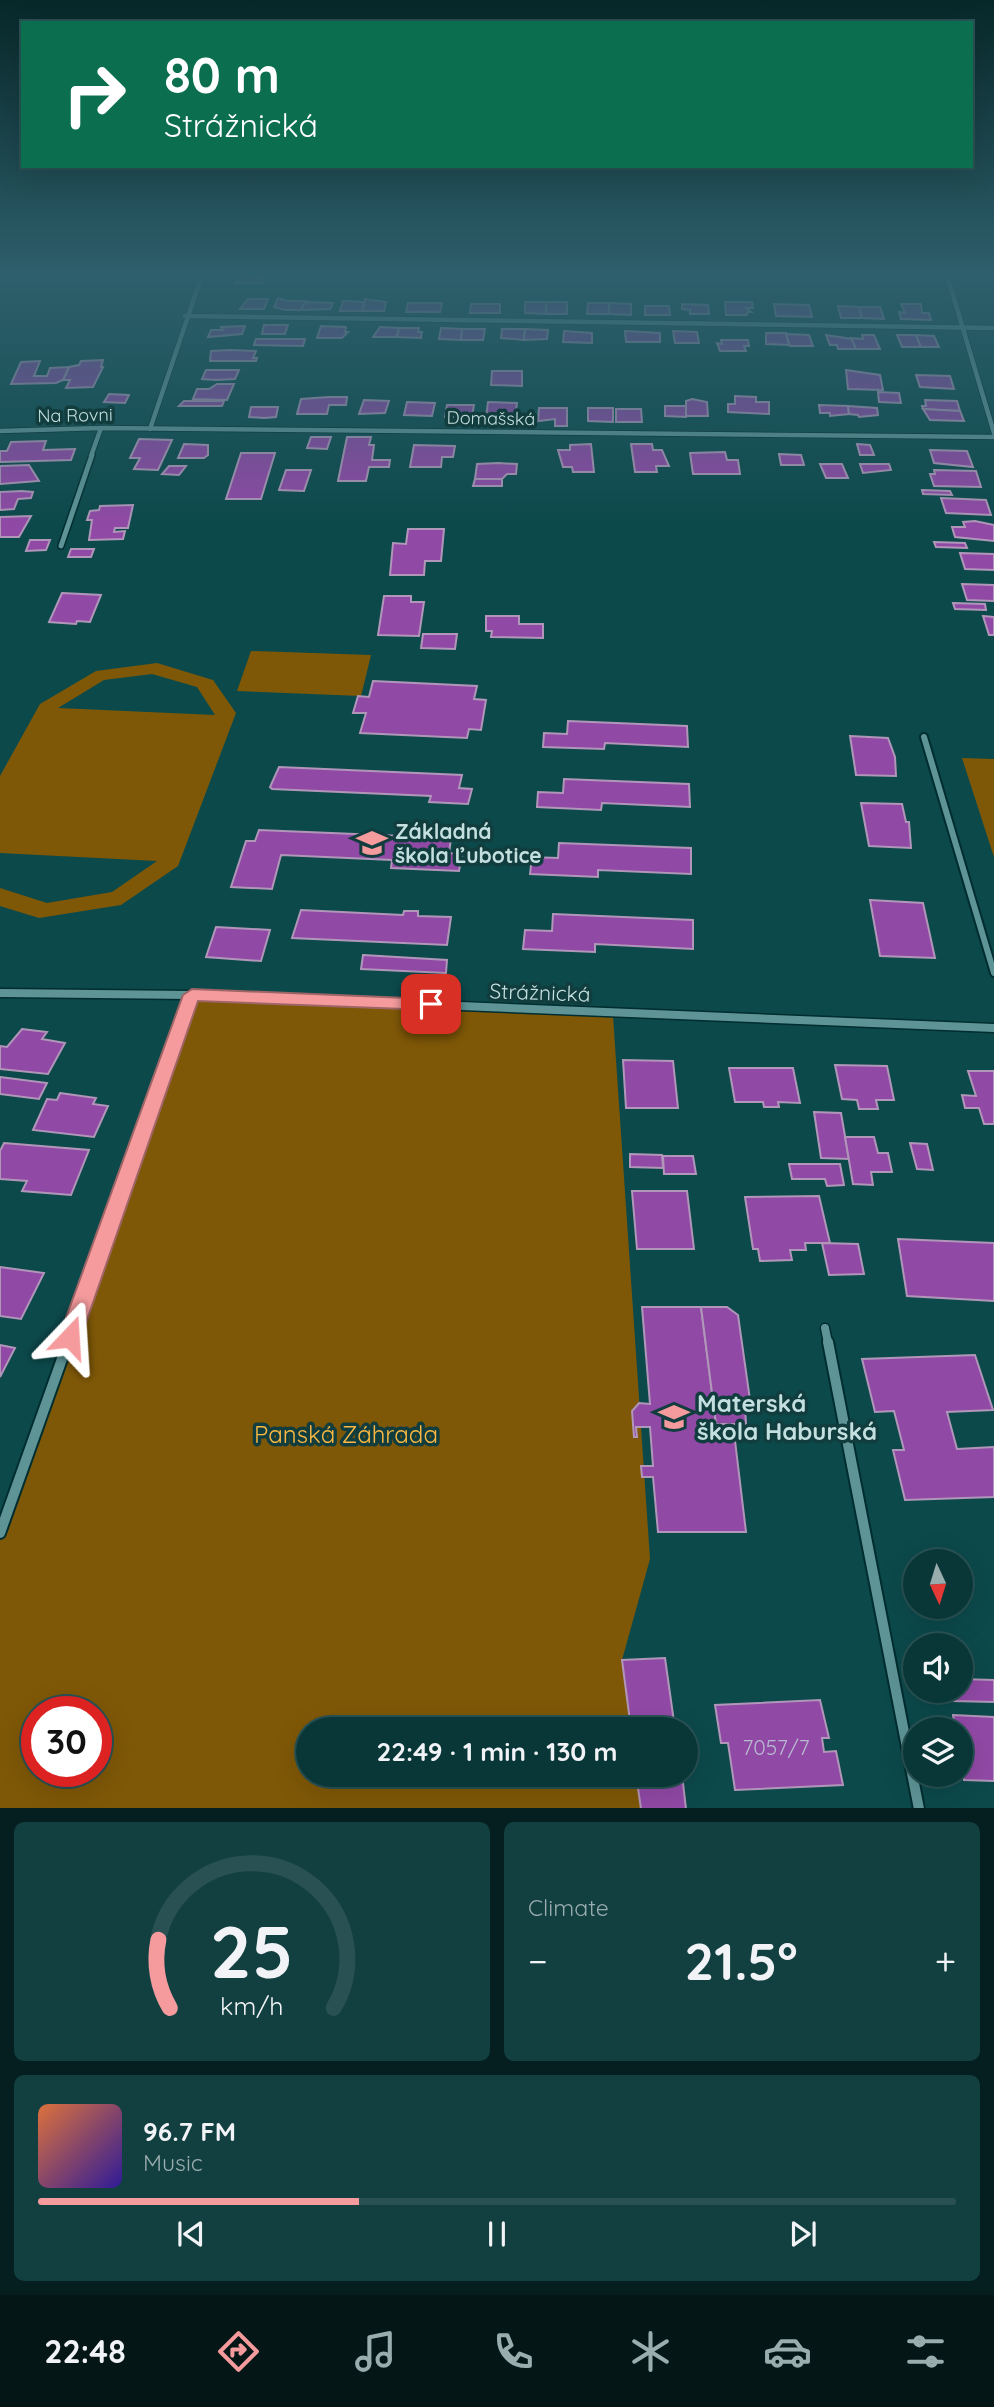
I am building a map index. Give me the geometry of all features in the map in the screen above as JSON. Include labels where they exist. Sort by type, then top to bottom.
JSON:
[{"type":"street","points":[[150,429],[172,359]]},
{"type":"street","points":[[971,359],[994,435]]},
{"type":"street","points":[[61,546],[101,428]]},
{"type":"street","name":"Na Rovni","points":[[0,430],[150,429]]},
{"type":"street","name":"Domašská","points":[[150,429],[994,435]]},
{"type":"street","points":[[925,737],[994,973]]},
{"type":"street","name":"Strážnická","points":[[0,993],[192,995],[994,1028]]},
{"type":"street","points":[[0,1533],[192,995]]},
{"type":"street","points":[[825,1328],[919,1808]]},
{"type":"green space","points":[[251,651],[371,655],[361,696],[237,691]]},
{"type":"green space","points":[[157,663],[213,680],[236,713],[178,866],[121,905],[39,918],[0,906],[0,888],[47,903],[112,892],[157,861],[0,853],[0,776],[40,704],[96,671]],"holes":[[[152,674],[197,687],[215,715],[58,708],[104,680]]]},
{"type":"green space","points":[[962,758],[994,759],[994,857]]},
{"type":"green space","name":"Panská Záhrada","points":[[193,995],[613,1016],[650,1559],[622,1660],[629,1717],[296,1717],[296,1787],[638,1787],[641,1808],[0,1808],[0,1526]]},
{"type":"building","points":[[210,359],[257,359],[256,361]]},
{"type":"building","points":[[103,360],[103,367],[93,387],[66,388],[70,380],[63,380],[69,367],[79,365],[81,361]]},
{"type":"building","points":[[40,361],[34,376],[47,376],[50,368],[69,367],[63,380],[56,383],[11,384],[21,362]]},
{"type":"building","points":[[206,370],[239,370],[235,379],[216,380],[202,379]]},
{"type":"building","points":[[846,370],[880,375],[883,390],[848,389]]},
{"type":"building","points":[[492,371],[522,371],[522,386],[491,385]]},
{"type":"building","points":[[916,375],[950,376],[954,389],[920,387]]},
{"type":"building","points":[[217,384],[234,384],[227,400],[193,399],[197,389],[209,389]]},
{"type":"building","points":[[878,392],[899,393],[901,403],[879,402]]},
{"type":"building","points":[[109,394],[129,395],[125,403],[104,402]]},
{"type":"building","points":[[735,396],[756,397],[756,402],[769,402],[769,414],[728,412],[728,404],[735,404]]},
{"type":"building","points":[[347,397],[346,405],[329,405],[327,414],[297,414],[301,399]]},
{"type":"building","points":[[692,399],[707,402],[708,416],[686,416],[686,401]]},
{"type":"building","points":[[364,400],[389,401],[385,413],[359,414]]},
{"type":"building","points":[[925,400],[957,401],[960,411],[923,409],[922,406],[926,406]]},
{"type":"building","points":[[184,401],[224,401],[222,406],[179,406]]},
{"type":"building","points":[[407,402],[435,403],[432,416],[404,415]]},
{"type":"building","points":[[488,402],[517,403],[515,418],[486,417]]},
{"type":"building","points":[[447,405],[474,405],[472,416],[445,417]]},
{"type":"building","points":[[819,405],[848,406],[849,414],[830,416],[830,413],[820,413]]},
{"type":"building","points":[[665,406],[686,406],[686,417],[665,416]]},
{"type":"building","points":[[848,406],[877,408],[878,415],[859,417],[849,414]]},
{"type":"building","points":[[251,407],[278,407],[276,417],[264,418],[249,417]]},
{"type":"building","points":[[539,408],[567,408],[567,426],[555,426],[555,419],[538,421]]},
{"type":"building","points":[[588,408],[613,408],[613,422],[588,421]]},
{"type":"building","points":[[616,409],[641,409],[642,422],[616,422]]},
{"type":"building","points":[[923,409],[960,411],[964,421],[930,420]]},
{"type":"building","points":[[311,437],[331,437],[327,449],[307,448]]},
{"type":"building","points":[[347,437],[371,437],[369,445],[374,445],[372,460],[390,460],[389,467],[369,467],[366,481],[338,481]]},
{"type":"building","points":[[139,439],[172,440],[158,470],[134,469],[140,458],[130,458]]},
{"type":"building","points":[[46,441],[43,450],[75,449],[71,460],[0,462],[0,451],[7,451],[11,442]]},
{"type":"building","points":[[184,444],[208,445],[208,455],[204,458],[178,458]]},
{"type":"building","points":[[591,444],[594,472],[573,472],[572,467],[563,467],[558,450],[570,450],[570,445]]},
{"type":"building","points":[[631,444],[652,444],[653,450],[662,450],[669,466],[656,466],[657,472],[635,472]]},
{"type":"building","points":[[857,444],[870,445],[874,455],[860,455]]},
{"type":"building","points":[[414,445],[455,446],[453,457],[442,457],[441,467],[410,467]]},
{"type":"building","points":[[930,450],[967,451],[973,467],[934,463]]},
{"type":"building","points":[[725,452],[727,460],[738,460],[740,474],[693,474],[690,453]]},
{"type":"building","points":[[241,453],[275,453],[261,499],[226,499]]},
{"type":"building","points":[[779,454],[801,455],[804,465],[781,465]]},
{"type":"building","points":[[477,464],[517,464],[516,474],[507,474],[502,479],[475,479]]},
{"type":"building","points":[[820,464],[842,464],[848,478],[826,478]]},
{"type":"building","points":[[860,464],[889,464],[891,470],[863,473]]},
{"type":"building","points":[[29,465],[39,481],[0,484],[0,466]]},
{"type":"building","points":[[169,466],[186,466],[179,475],[162,474]]},
{"type":"building","points":[[286,470],[311,470],[304,491],[279,490]]},
{"type":"building","points":[[934,470],[976,471],[981,487],[934,486],[930,474],[935,474]]},
{"type":"building","points":[[475,479],[502,479],[502,486],[473,486]]},
{"type":"building","points":[[922,490],[950,491],[952,495],[923,494]]},
{"type":"building","points":[[0,492],[33,492],[31,498],[18,499],[14,509],[0,510]]},
{"type":"building","points":[[941,498],[986,500],[991,515],[946,513]]},
{"type":"building","points":[[133,505],[128,528],[115,528],[114,532],[125,531],[123,539],[89,540],[92,520],[87,520],[90,511],[99,510],[100,506]]},
{"type":"building","points":[[31,516],[19,537],[0,537],[0,517]]},
{"type":"building","points":[[975,521],[994,525],[994,541],[955,537],[952,527],[965,527],[963,522]]},
{"type":"building","points":[[408,529],[444,529],[441,561],[425,561],[424,575],[390,575],[393,543],[406,544]]},
{"type":"building","points":[[30,540],[50,540],[46,550],[26,551]]},
{"type":"building","points":[[934,542],[965,543],[967,548],[936,547]]},
{"type":"building","points":[[71,549],[94,549],[91,557],[68,557]]},
{"type":"building","points":[[960,553],[994,554],[994,570],[965,569]]},
{"type":"building","points":[[962,584],[994,585],[994,601],[967,600]]},
{"type":"building","points":[[62,593],[101,595],[90,622],[49,622]]},
{"type":"building","points":[[384,596],[411,596],[411,602],[424,602],[419,636],[378,635]]},
{"type":"building","points":[[953,603],[985,604],[986,610],[955,609]]},
{"type":"building","points":[[486,616],[519,616],[519,624],[543,624],[543,638],[491,637],[492,631],[486,631]]},
{"type":"building","points":[[983,616],[994,617],[994,635],[989,635]]},
{"type":"building","points":[[423,634],[457,634],[455,649],[421,648]]},
{"type":"building","points":[[373,681],[477,686],[474,699],[486,700],[481,730],[469,729],[467,738],[360,733],[366,713],[353,713],[358,696],[369,697]]},
{"type":"building","points":[[568,721],[687,726],[688,747],[605,743],[604,749],[543,747],[544,733],[567,734]]},
{"type":"building","points":[[850,736],[888,738],[895,757],[896,776],[856,775]]},
{"type":"building","points":[[279,767],[462,775],[459,788],[472,789],[468,804],[429,802],[431,796],[272,789],[270,787]]},
{"type":"building","points":[[564,779],[689,784],[690,807],[602,803],[601,810],[537,807],[538,792],[563,793]]},
{"type":"building","points":[[861,803],[902,804],[906,822],[909,822],[911,848],[869,846]]},
{"type":"building","points":[[259,830],[451,838],[449,853],[462,854],[459,871],[391,868],[392,860],[281,855],[272,889],[231,887],[246,841],[255,841]]},
{"type":"building","points":[[559,843],[691,848],[691,874],[598,870],[598,877],[530,874],[532,857],[558,858]]},
{"type":"building","points":[[870,900],[923,903],[935,958],[880,956]]},
{"type":"building","points":[[301,910],[403,915],[404,911],[418,911],[418,916],[451,917],[447,945],[292,938]]},
{"type":"building","points":[[553,914],[693,920],[693,949],[595,944],[595,952],[523,949],[525,930],[552,931]]},
{"type":"building","points":[[216,927],[270,930],[261,961],[206,957]]},
{"type":"building","points":[[363,955],[447,960],[446,973],[361,969]]},
{"type":"building","points":[[22,1029],[47,1032],[42,1039],[65,1043],[48,1074],[0,1069],[0,1046],[7,1047]]},
{"type":"building","points":[[623,1060],[673,1061],[678,1108],[626,1108]]},
{"type":"building","points":[[835,1065],[887,1066],[894,1100],[876,1100],[878,1109],[859,1109],[857,1100],[842,1099]]},
{"type":"building","points":[[729,1068],[793,1068],[800,1103],[778,1102],[779,1107],[764,1107],[763,1102],[735,1102]]},
{"type":"building","points":[[968,1071],[994,1071],[994,1124],[984,1124],[979,1108],[965,1108],[962,1095],[976,1096]]},
{"type":"building","points":[[0,1077],[47,1083],[39,1099],[0,1094]]},
{"type":"building","points":[[60,1093],[96,1098],[93,1104],[108,1106],[94,1137],[33,1130],[47,1099],[57,1100]]},
{"type":"building","points":[[814,1112],[841,1113],[849,1159],[821,1158]]},
{"type":"building","points":[[845,1137],[874,1137],[878,1153],[888,1153],[892,1172],[871,1172],[873,1185],[853,1184]]},
{"type":"building","points":[[4,1143],[89,1150],[71,1195],[22,1191],[27,1181],[0,1179],[0,1151]]},
{"type":"building","points":[[910,1143],[927,1144],[933,1170],[917,1169]]},
{"type":"building","points":[[630,1154],[662,1155],[663,1168],[630,1167]]},
{"type":"building","points":[[663,1156],[693,1156],[696,1174],[664,1174]]},
{"type":"building","points":[[789,1164],[840,1164],[844,1185],[827,1186],[825,1179],[792,1179]]},
{"type":"building","points":[[632,1191],[687,1191],[694,1249],[637,1249]]},
{"type":"building","points":[[819,1196],[830,1243],[805,1243],[806,1250],[790,1250],[792,1260],[760,1261],[758,1249],[753,1249],[745,1197]]},
{"type":"building","points":[[898,1239],[994,1243],[994,1301],[907,1296]]},
{"type":"building","points":[[822,1243],[858,1244],[864,1274],[829,1275]]},
{"type":"building","points":[[0,1267],[44,1273],[21,1319],[0,1316]]},
{"type":"building","name":"Materská škola Haburská","points":[[642,1307],[701,1307],[716,1424],[733,1424],[746,1532],[658,1532],[653,1477],[642,1477],[641,1466],[653,1466],[650,1427],[636,1427],[637,1437],[634,1437],[632,1411],[639,1403],[650,1404]]},
{"type":"building","points":[[701,1307],[727,1307],[738,1315],[751,1407],[745,1407],[746,1424],[716,1424]]},
{"type":"building","points":[[0,1345],[15,1348],[0,1377]]},
{"type":"building","points":[[975,1355],[993,1410],[947,1412],[957,1449],[994,1447],[994,1497],[905,1500],[893,1450],[904,1450],[894,1411],[875,1412],[862,1359]]},
{"type":"building","points":[[665,1658],[673,1717],[629,1717],[622,1660]]},
{"type":"building","points":[[973,1679],[994,1680],[994,1702],[973,1701]]},
{"type":"building","points":[[820,1700],[829,1738],[822,1738],[824,1752],[836,1751],[843,1785],[735,1790],[728,1743],[721,1743],[715,1705]]},
{"type":"building","points":[[953,1715],[994,1717],[994,1781],[973,1780],[973,1717]]},
{"type":"building","points":[[638,1787],[683,1787],[686,1808],[641,1808]]},
{"type":"place","name":"Základná škola Ľubotice","points":[[372,843]]},
{"type":"place","name":"Materská škola Haburská","points":[[674,1417]]},
{"type":"route","points":[[70,1337],[192,995],[431,1004]]}]
